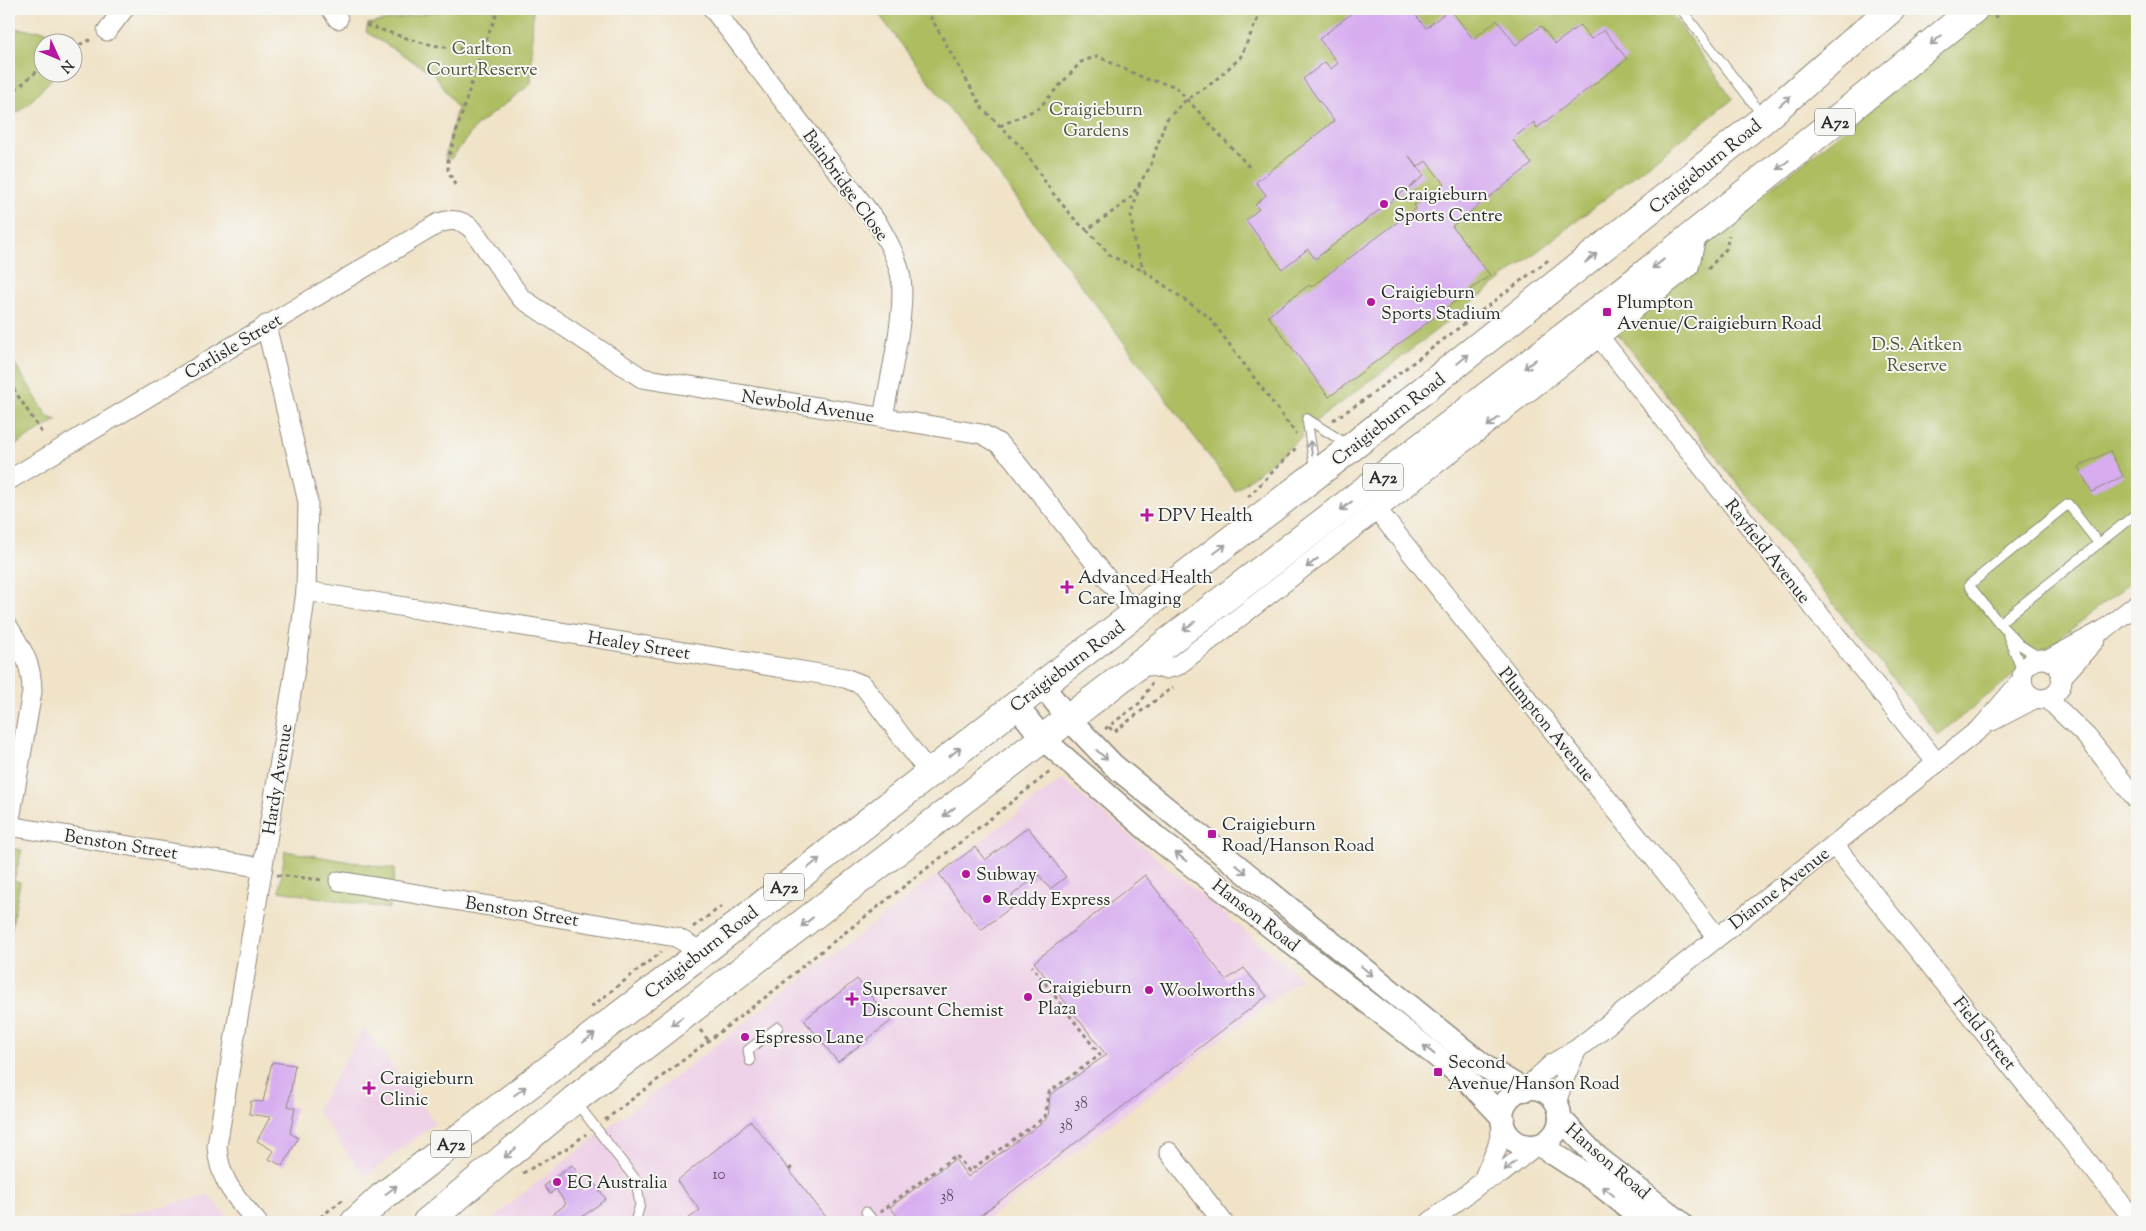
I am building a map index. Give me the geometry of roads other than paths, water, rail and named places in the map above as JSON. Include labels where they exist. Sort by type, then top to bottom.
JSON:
[{"type":"main road","name":"Craigieburn Road","points":[[355,1222],[382,1197],[700,954],[1016,705],[1316,476],[1765,118],[1891,9]]},
{"type":"main road","name":"A72","points":[[427,1222],[575,1099],[1069,719],[1150,666],[1696,234],[1967,11]]},
{"type":"main road","points":[[550,1068],[575,1099]]},
{"type":"street","points":[[107,32],[124,9]]},
{"type":"street","name":"Bainbridge Close","points":[[713,9],[878,224],[892,248],[900,274],[903,298],[883,418]]},
{"type":"street","name":"Carlisle Street","points":[[9,480],[439,223],[448,220],[459,220]]},
{"type":"street","name":"Newbold Avenue","points":[[459,220],[473,230],[521,298],[642,378],[982,434],[998,443],[1011,456],[1135,614]]},
{"type":"street","points":[[1150,666],[1172,668],[1182,662],[1689,268],[1696,234]]},
{"type":"street","name":"Hardy Avenue","points":[[257,1222],[229,1188],[218,1165],[217,1146],[306,591],[308,502],[266,325]]},
{"type":"street","name":"Rayfield Avenue","points":[[1600,338],[1937,763]]},
{"type":"street","name":"Plumpton Avenue","points":[[1378,511],[1717,937]]},
{"type":"street","name":"Healey Street","points":[[306,591],[845,678],[863,685],[929,773]]},
{"type":"street","name":"Dianne Avenue","points":[[1524,1089],[1552,1064],[1577,1049],[1982,727],[2051,690],[2106,629],[2137,604]]},
{"type":"street","points":[[9,628],[28,658],[32,674],[32,692],[9,826]]},
{"type":"street","name":"Dianne Avenue","points":[[2045,660],[2106,629]]},
{"type":"street","points":[[2045,660],[2057,667],[2051,690],[2026,691],[2022,677],[2030,663],[2045,660]]},
{"type":"street","name":"Dianne Avenue","points":[[1982,727],[2022,677]]},
{"type":"street","name":"Hanson Road","points":[[1042,685],[1089,742],[1144,791],[1487,1068],[1524,1089]]},
{"type":"street","points":[[2051,690],[2137,800]]},
{"type":"street","name":"Hanson Road","points":[[1016,705],[1043,739],[1158,839],[1468,1081],[1503,1121]]},
{"type":"street","name":"Benston Street","points":[[9,826],[262,868]]},
{"type":"street","name":"Field Street","points":[[1834,845],[2136,1222]]},
{"type":"street","name":"Benston Street","points":[[339,881],[666,935],[684,941],[700,954]]},
{"type":"street","name":"Dianne Avenue","points":[[1558,1111],[1564,1079],[1577,1049]]},
{"type":"street","points":[[1430,1222],[1482,1182],[1502,1173],[1556,1132],[1558,1111],[1543,1091],[1524,1089],[1506,1104],[1497,1148],[1482,1182]]},
{"type":"street","name":"Hanson Road","points":[[1558,1111],[1598,1157],[1680,1222]]},
{"type":"street","points":[[1503,1121],[1512,1138],[1519,1143],[1538,1145]]},
{"type":"street","name":"Hanson Road","points":[[1538,1145],[1594,1180],[1646,1222]]},
{"type":"street","points":[[1169,1152],[1224,1222]]},
{"type":"lane","points":[[1681,9],[1765,118]]},
{"type":"lane","points":[[1316,476],[1308,419],[1352,447]]},
{"type":"lane","points":[[2022,677],[2007,634],[1968,585],[2068,504],[2099,544]]},
{"type":"lane","points":[[1999,623],[2137,513]]},
{"type":"lane","points":[[2007,634],[2045,660]]},
{"type":"lane","points":[[750,1060],[748,1050],[778,1027]]},
{"type":"lane","points":[[575,1099],[636,1180],[640,1205],[635,1222]]},
{"type":"place","name":"Craigieburn Sports Centre","points":[[1384,204]]},
{"type":"place","name":"Craigieburn Sports Stadium","points":[[1371,302]]},
{"type":"place","name":"Plumpton Avenue/Craigieburn Road","points":[[1607,312]]},
{"type":"place","name":"DPV Health","points":[[1147,515]]},
{"type":"place","name":"Advanced Health Care Imaging","points":[[1067,587]]},
{"type":"place","name":"Craigieburn Road/Hanson Road","points":[[1212,834]]},
{"type":"place","name":"Subway","points":[[966,874]]},
{"type":"place","name":"Reddy Express","points":[[987,899]]},
{"type":"place","name":"Woolworths","points":[[1149,990]]},
{"type":"place","name":"Craigieburn Plaza","points":[[1028,997]]},
{"type":"place","name":"Supersaver Discount Chemist","points":[[852,999]]},
{"type":"place","name":"Espresso Lane","points":[[745,1037]]},
{"type":"place","name":"Second Avenue/Hanson Road","points":[[1438,1072]]},
{"type":"place","name":"Craigieburn Clinic","points":[[369,1088]]},
{"type":"place","name":"EG Australia","points":[[557,1182]]},
{"type":"park label","name":"Carlton Court Reserve","points":[[482,58]]},
{"type":"park label","name":"Craigieburn Gardens","points":[[1096,119]]},
{"type":"park label","name":"D.S. Aitken Reserve","points":[[1917,354]]}]
